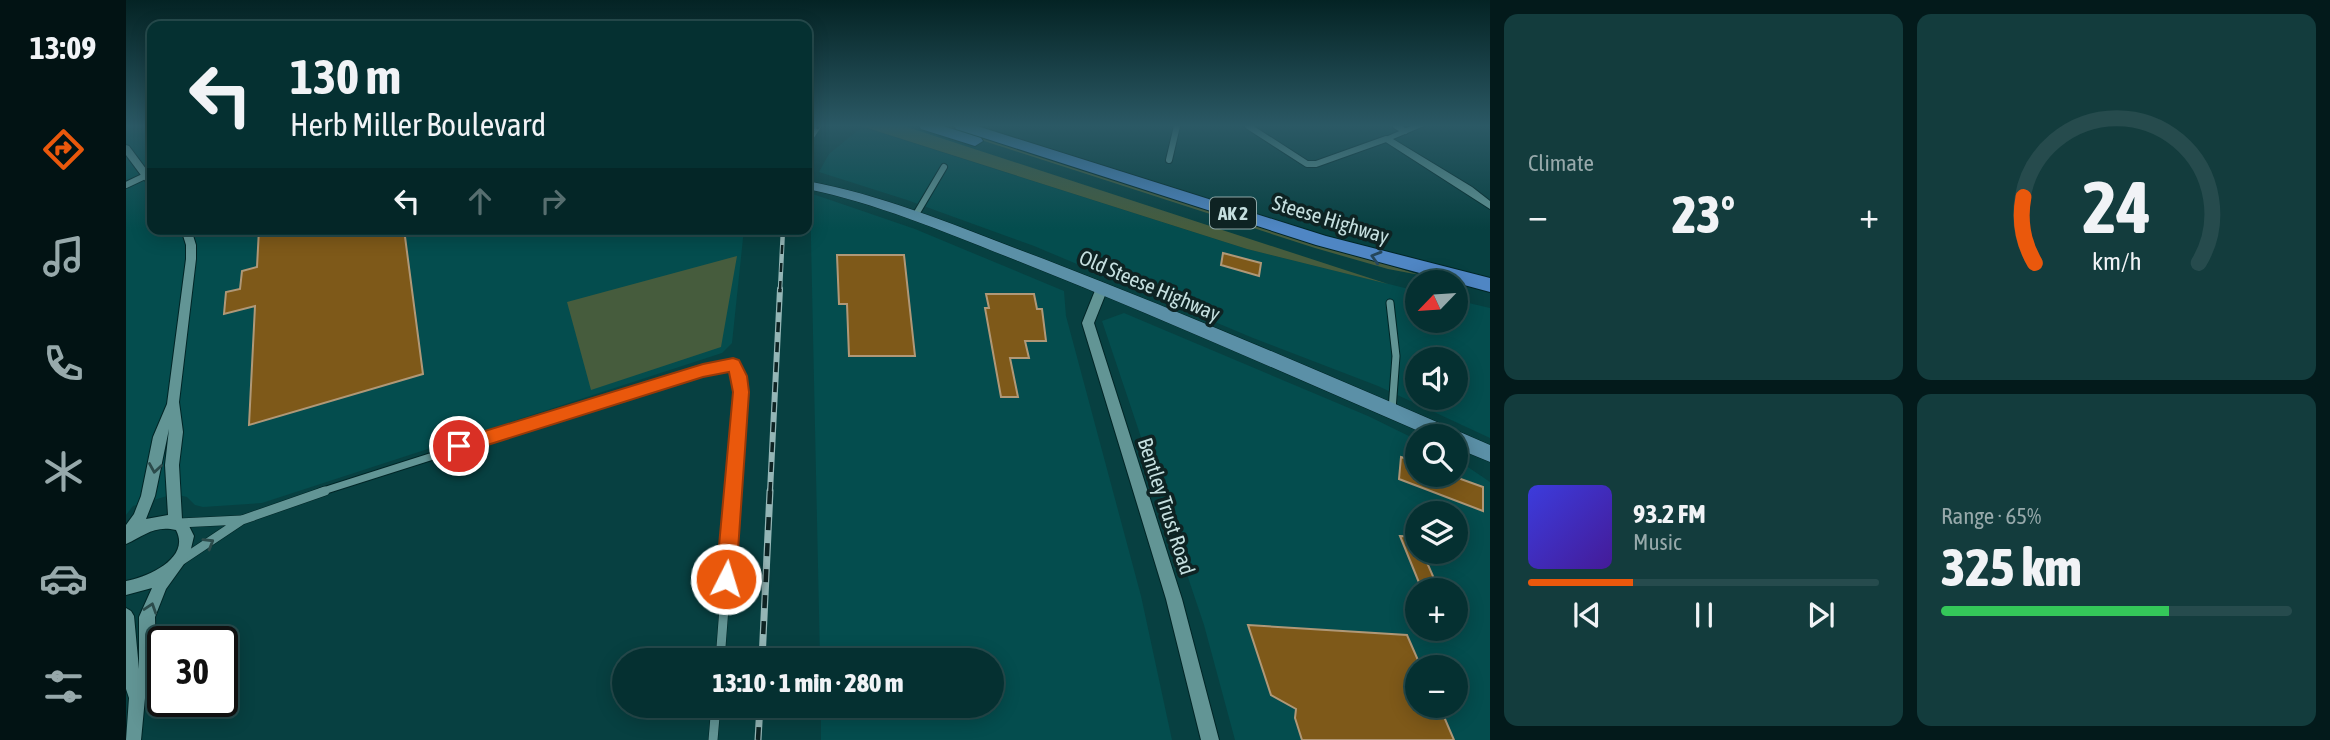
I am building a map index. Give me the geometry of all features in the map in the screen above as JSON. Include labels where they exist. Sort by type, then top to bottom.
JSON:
[{"type":"highway","name":"Steese Highway","points":[[1033,161],[1349,264],[1405,279]]},
{"type":"highway","name":"Steese Highway","points":[[1070,161],[1322,241],[1490,285]]},
{"type":"highway","points":[[1468,294],[1490,299]]},
{"type":"main road","name":"Old Steese Highway","points":[[812,180],[1102,288],[1423,424]]},
{"type":"main road","name":"Old Steese Highway","points":[[812,186],[829,188]]},
{"type":"main road","points":[[1468,444],[1490,454]]},
{"type":"street","points":[[135,161],[147,177]]},
{"type":"street","points":[[1302,161],[1307,164],[1326,161]]},
{"type":"street","points":[[1421,161],[1490,206]]},
{"type":"street","points":[[915,216],[944,167]]},
{"type":"street","points":[[126,185],[147,180]]},
{"type":"street","points":[[126,537],[146,508],[160,438],[173,402],[191,259],[188,235]]},
{"type":"street","name":"Bentley Trust Road","points":[[1102,288],[1088,323],[1174,599],[1210,740]]},
{"type":"street","points":[[1390,303],[1397,337],[1397,379],[1392,410]]},
{"type":"street","points":[[126,588],[153,581],[242,520],[447,450],[703,370],[733,365],[739,376],[741,392],[721,648]]},
{"type":"street","points":[[132,740],[137,698],[148,665],[147,617],[160,584],[184,552],[187,536],[176,523],[172,465],[176,432],[173,402]]},
{"type":"street","points":[[126,537],[149,524],[242,520]]},
{"type":"street","points":[[126,616],[130,653],[129,678],[137,698]]},
{"type":"street","points":[[713,740],[715,718]]},
{"type":"shaded area","points":[[126,161],[147,161],[147,235],[743,235],[732,343],[722,353],[262,503],[203,507],[195,505],[187,497],[174,494],[133,506],[126,515]]},
{"type":"shaded area","points":[[825,161],[968,161],[1247,249],[1405,288],[1405,333],[1468,333],[1468,303],[1490,308],[1490,438],[1468,428],[1468,424],[1460,424],[1430,410],[1468,410],[1468,347],[1405,347],[1405,399],[1034,246],[907,200],[819,172]]},
{"type":"shaded area","points":[[812,194],[915,229],[1064,291],[1066,316],[1141,596],[1172,740],[821,740],[821,718],[1004,718],[1004,648],[820,648]]},
{"type":"shaded area","points":[[1124,313],[1405,434],[1405,487],[1468,487],[1468,467],[1490,482],[1490,740],[1235,740],[1204,625],[1102,321]]},
{"type":"green space","points":[[969,161],[1010,161],[1388,284],[1247,249]]},
{"type":"green space","points":[[1045,161],[1059,161],[1405,272]]},
{"type":"green space","points":[[737,256],[721,347],[591,390],[567,302]]},
{"type":"building","points":[[259,235],[405,235],[423,374],[249,425],[255,306],[224,314],[226,292],[240,289],[242,271],[257,267]]},
{"type":"building","points":[[1223,253],[1261,263],[1259,276],[1221,265]]},
{"type":"building","points":[[837,255],[904,255],[915,356],[849,356],[847,304],[839,304]]},
{"type":"building","points":[[986,294],[1034,294],[1037,309],[1042,309],[1046,341],[1025,341],[1029,358],[1010,358],[1018,397],[1001,397],[985,308],[989,308]]},
{"type":"building","points":[[1401,457],[1405,458],[1405,481],[1399,479]]},
{"type":"building","points":[[1468,482],[1483,487],[1483,511],[1468,505],[1468,501],[1457,501],[1420,487],[1468,487]]},
{"type":"building","points":[[1411,564],[1428,564],[1434,578],[1417,578]]},
{"type":"building","points":[[1248,625],[1405,635],[1405,641],[1410,641],[1416,655],[1405,655],[1405,718],[1445,718],[1454,740],[1302,740],[1295,718],[1296,709],[1271,695]]},
{"type":"railway","points":[[780,290],[783,235]]},
{"type":"railway","points":[[770,492],[780,289]]},
{"type":"railway","points":[[763,648],[770,491]]},
{"type":"railway","points":[[758,740],[759,718]]},
{"type":"route","points":[[459,446],[703,370],[733,365],[739,376],[741,392],[726,579]]}]
